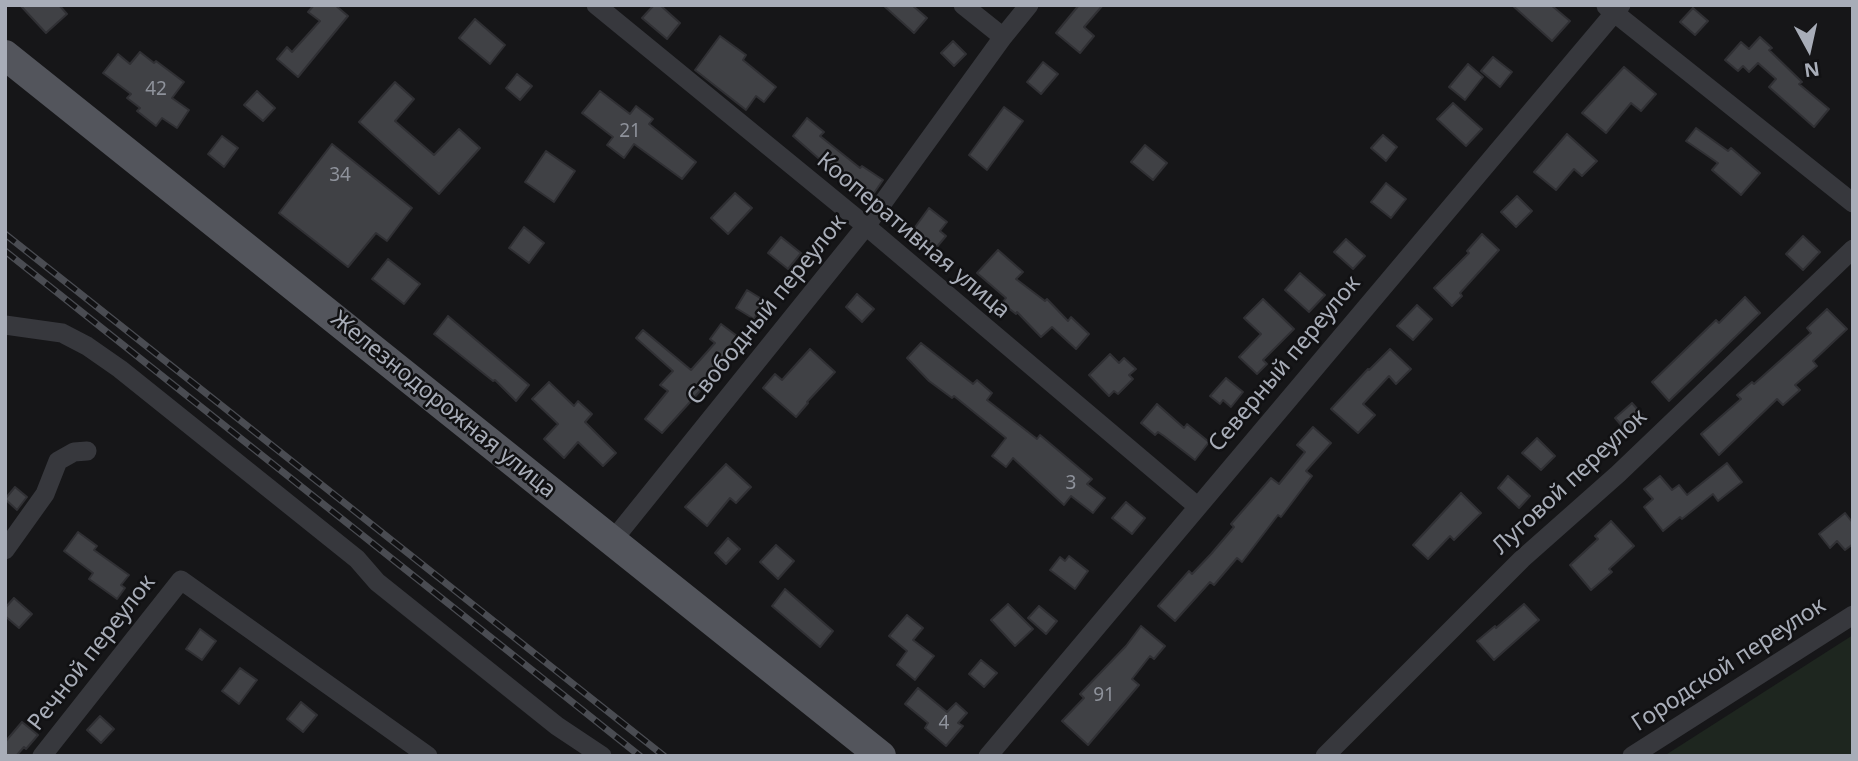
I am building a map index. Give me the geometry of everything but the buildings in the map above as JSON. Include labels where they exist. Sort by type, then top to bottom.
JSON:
[{"type":"main road","name":"Железнодорожная улица","points":[[5,55],[881,756]]},
{"type":"street","name":"Кооперативная улица","points":[[596,5],[866,226],[1197,506]]},
{"type":"street","points":[[963,5],[1003,37]]},
{"type":"street","name":"Свободный переулок","points":[[613,540],[866,226],[1029,5]]},
{"type":"street","points":[[1614,8],[1853,202]]},
{"type":"street","name":"Северный переулок","points":[[988,756],[1614,8]]},
{"type":"street","name":"Луговой переулок","points":[[1325,756],[1522,559],[1618,474],[1853,249]]},
{"type":"street","points":[[5,325],[62,333],[87,345],[357,559],[377,582],[557,726],[602,756]]},
{"type":"street","points":[[5,550],[45,494],[58,461],[74,453],[88,451]]},
{"type":"street","name":"Речной переулок","points":[[42,756],[181,580],[428,756]]},
{"type":"street","name":"Городской переулок","points":[[1632,756],[1853,615]]},
{"type":"shaded area","points":[[1853,635],[1853,756],[1664,756]]},
{"type":"railway","points":[[5,234],[664,756]]},
{"type":"railway","points":[[5,251],[640,756]]}]
